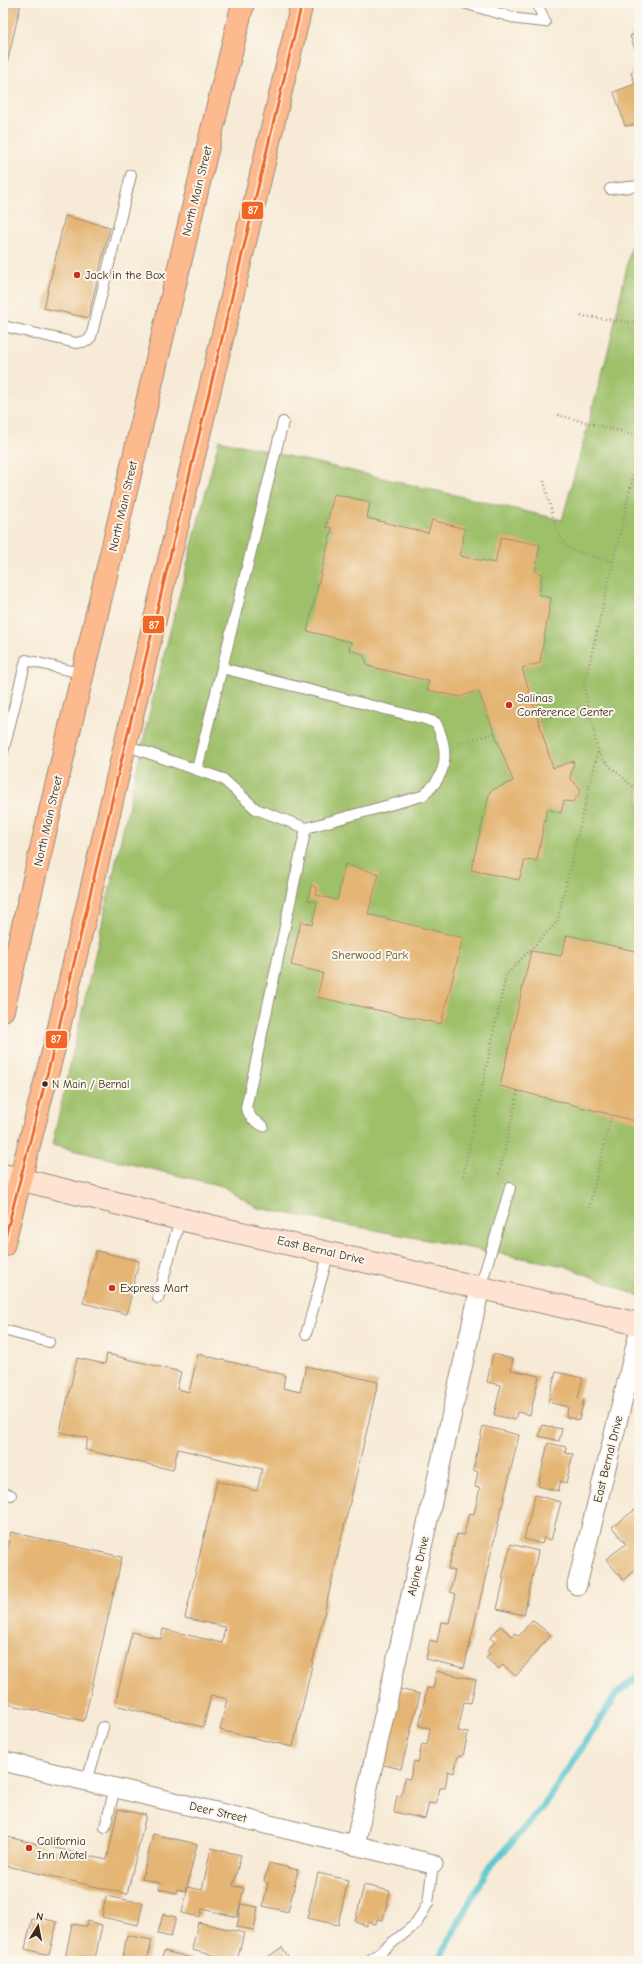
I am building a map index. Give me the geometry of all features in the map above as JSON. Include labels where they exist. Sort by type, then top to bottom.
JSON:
[{"type":"main road","name":"North Main Street","points":[[3,1010],[243,3]]},
{"type":"main road","points":[[3,1246],[12,1177],[56,1040],[302,3]]},
{"type":"main road","name":"East Bernal Drive","points":[[12,1177],[180,1219],[639,1324]]},
{"type":"street","name":"Alpine Drive","points":[[355,1845],[480,1288]]},
{"type":"street","name":"East Bernal Drive","points":[[577,1585],[639,1333]]},
{"type":"street","name":"Deer Street","points":[[3,1761],[433,1864]]},
{"type":"lane","points":[[470,4],[518,19],[545,22],[537,3]]},
{"type":"lane","points":[[3,326],[76,343],[87,341],[91,338],[131,175]]},
{"type":"lane","points":[[610,189],[639,186]]},
{"type":"lane","points":[[197,769],[283,422]]},
{"type":"lane","points":[[3,752],[26,660],[84,674]]},
{"type":"lane","points":[[125,745],[223,779],[256,809],[306,828],[422,796],[433,787],[444,770],[441,734],[436,723],[222,668]]},
{"type":"lane","points":[[263,1126],[252,1119],[246,1108],[306,828]]},
{"type":"lane","points":[[480,1288],[510,1188]]},
{"type":"lane","points":[[158,1298],[180,1219]]},
{"type":"lane","points":[[306,1334],[329,1252]]},
{"type":"lane","points":[[3,1330],[49,1342]]},
{"type":"lane","points":[[87,1781],[103,1727]]},
{"type":"lane","points":[[105,1827],[115,1788]]},
{"type":"lane","points":[[369,1961],[416,1924],[428,1903],[433,1864]]},
{"type":"path","points":[[581,316],[639,323]]},
{"type":"path","points":[[558,416],[639,436]]},
{"type":"path","points":[[639,452],[584,687],[598,752],[602,759],[639,792]]},
{"type":"path","points":[[544,481],[559,535],[564,543],[589,555],[613,561]]},
{"type":"path","points":[[538,721],[587,706]]},
{"type":"path","points":[[443,748],[495,733]]},
{"type":"path","points":[[463,1176],[506,975],[557,922],[598,752]]},
{"type":"path","points":[[498,1177],[518,1091]]},
{"type":"path","points":[[589,1208],[612,1116]]},
{"type":"green space","name":"Sherwood Park","points":[[639,211],[639,1296],[565,1266],[258,1208],[222,1186],[52,1145],[152,702],[219,440],[562,520],[609,348]]},
{"type":"building","points":[[3,3],[21,3],[4,76],[3,76]]},
{"type":"building","points":[[639,32],[639,59],[630,36]]},
{"type":"building","points":[[639,68],[639,124],[625,126],[614,92],[635,84],[631,73]]},
{"type":"building","points":[[65,216],[110,227],[88,318],[44,308]]},
{"type":"building","name":"Salinas Conference Center","points":[[334,494],[370,502],[367,518],[428,533],[432,520],[465,529],[460,556],[495,563],[501,537],[540,545],[535,572],[542,574],[539,595],[551,598],[540,663],[522,668],[553,768],[574,761],[570,778],[580,788],[580,793],[573,802],[564,801],[561,813],[547,809],[537,860],[525,861],[519,880],[471,870],[490,791],[513,781],[478,690],[461,697],[427,690],[429,681],[368,666],[363,654],[349,650],[351,642],[307,631],[332,528],[326,527]]},
{"type":"building","points":[[345,864],[379,874],[368,914],[463,938],[441,1024],[317,997],[323,973],[291,965],[301,921],[312,925],[317,902],[308,900],[311,885],[317,888],[316,895],[337,900]]},
{"type":"building","points":[[567,935],[639,952],[639,1122],[500,1086],[531,951],[561,956]]},
{"type":"building","points":[[96,1251],[139,1261],[127,1314],[83,1303]]},
{"type":"building","points":[[107,1354],[181,1372],[177,1389],[189,1392],[198,1354],[285,1375],[283,1388],[300,1392],[306,1366],[378,1382],[293,1747],[220,1730],[227,1699],[211,1695],[203,1727],[115,1705],[132,1632],[161,1639],[163,1629],[222,1643],[225,1627],[185,1618],[217,1481],[257,1491],[262,1469],[178,1449],[173,1470],[85,1450],[88,1438],[60,1432],[77,1358],[105,1364]]},
{"type":"building","points":[[493,1354],[513,1359],[511,1370],[539,1376],[530,1415],[517,1412],[515,1420],[494,1415],[501,1385],[487,1382]]},
{"type":"building","points":[[556,1372],[583,1378],[578,1398],[584,1399],[579,1420],[566,1417],[568,1407],[548,1402]]},
{"type":"building","points":[[542,1425],[562,1429],[559,1441],[539,1436]]},
{"type":"building","points":[[483,1426],[519,1435],[464,1668],[426,1659],[430,1640],[437,1642],[441,1622],[449,1623],[456,1594],[450,1592],[455,1571],[448,1569],[457,1534],[464,1535],[469,1513],[474,1514],[480,1488],[475,1487],[478,1472],[473,1470]]},
{"type":"building","points":[[548,1443],[566,1447],[565,1453],[573,1454],[566,1483],[561,1481],[558,1491],[538,1486]]},
{"type":"building","points":[[535,1495],[561,1502],[551,1540],[544,1538],[542,1544],[524,1539]]},
{"type":"building","points":[[636,1509],[639,1512],[639,1567],[623,1580],[606,1559],[626,1544],[612,1527]]},
{"type":"building","points":[[11,1532],[122,1557],[84,1721],[3,1703],[3,1565]]},
{"type":"building","points":[[511,1544],[538,1551],[524,1615],[497,1609],[504,1579],[502,1578]]},
{"type":"building","points":[[532,1620],[551,1635],[516,1676],[502,1665],[499,1669],[486,1658],[490,1653],[487,1651],[495,1642],[490,1638],[500,1626],[512,1636],[515,1633],[519,1636]]},
{"type":"building","points":[[436,1671],[476,1680],[471,1703],[464,1702],[458,1731],[468,1733],[463,1756],[458,1756],[454,1773],[448,1771],[445,1788],[440,1788],[436,1804],[429,1803],[425,1819],[394,1812],[397,1796],[401,1797],[405,1778],[410,1779],[414,1761],[418,1762],[422,1744],[427,1745],[430,1728],[419,1726],[427,1688],[433,1689]]},
{"type":"building","points":[[399,1689],[420,1694],[401,1769],[380,1764]]},
{"type":"building","name":"California Inn Motel","points":[[118,1809],[146,1815],[127,1894],[3,1865],[3,1836],[107,1860]]},
{"type":"building","points":[[153,1834],[197,1844],[186,1891],[177,1889],[176,1893],[159,1889],[160,1883],[142,1879]]},
{"type":"building","points":[[211,1848],[241,1855],[233,1886],[244,1888],[237,1917],[202,1909],[200,1917],[182,1913],[188,1887],[202,1890]]},
{"type":"building","points":[[269,1863],[298,1870],[288,1912],[263,1906],[268,1883],[264,1881]]},
{"type":"building","points":[[318,1873],[348,1880],[338,1925],[307,1918]]},
{"type":"building","points":[[364,1885],[390,1891],[383,1920],[377,1919],[376,1924],[367,1922],[367,1926],[355,1922]]},
{"type":"building","points":[[106,1896],[143,1903],[138,1925],[102,1917]]},
{"type":"building","points":[[241,1904],[258,1907],[254,1930],[237,1927]]},
{"type":"building","points":[[163,1914],[176,1917],[171,1937],[158,1934]]},
{"type":"building","points":[[32,1919],[44,1922],[45,1919],[57,1922],[49,1955],[25,1949]]},
{"type":"building","points":[[87,1921],[102,1925],[95,1959],[82,1956],[81,1961],[65,1959],[72,1924],[86,1926]]},
{"type":"building","points":[[198,1922],[244,1933],[237,1961],[192,1950]]},
{"type":"building","points":[[127,1935],[152,1940],[147,1961],[122,1961]]},
{"type":"building","points":[[282,1947],[291,1961],[262,1961]]},
{"type":"building","points":[[164,1951],[192,1958],[191,1961],[161,1961]]},
{"type":"waterway","points":[[438,1961],[487,1870],[544,1806],[616,1695],[639,1675]]},
{"type":"transit line","name":"87","points":[[3,1246],[56,1040],[302,3]]},
{"type":"place","name":"Jack in the Box","points":[[77,275]]},
{"type":"place","name":"Salinas Conference Center","points":[[509,705]]},
{"type":"place","name":"N Main / Bernal","points":[[45,1084]]},
{"type":"place","name":"Express Mart","points":[[112,1288]]},
{"type":"place","name":"California Inn Motel","points":[[29,1848]]}]
